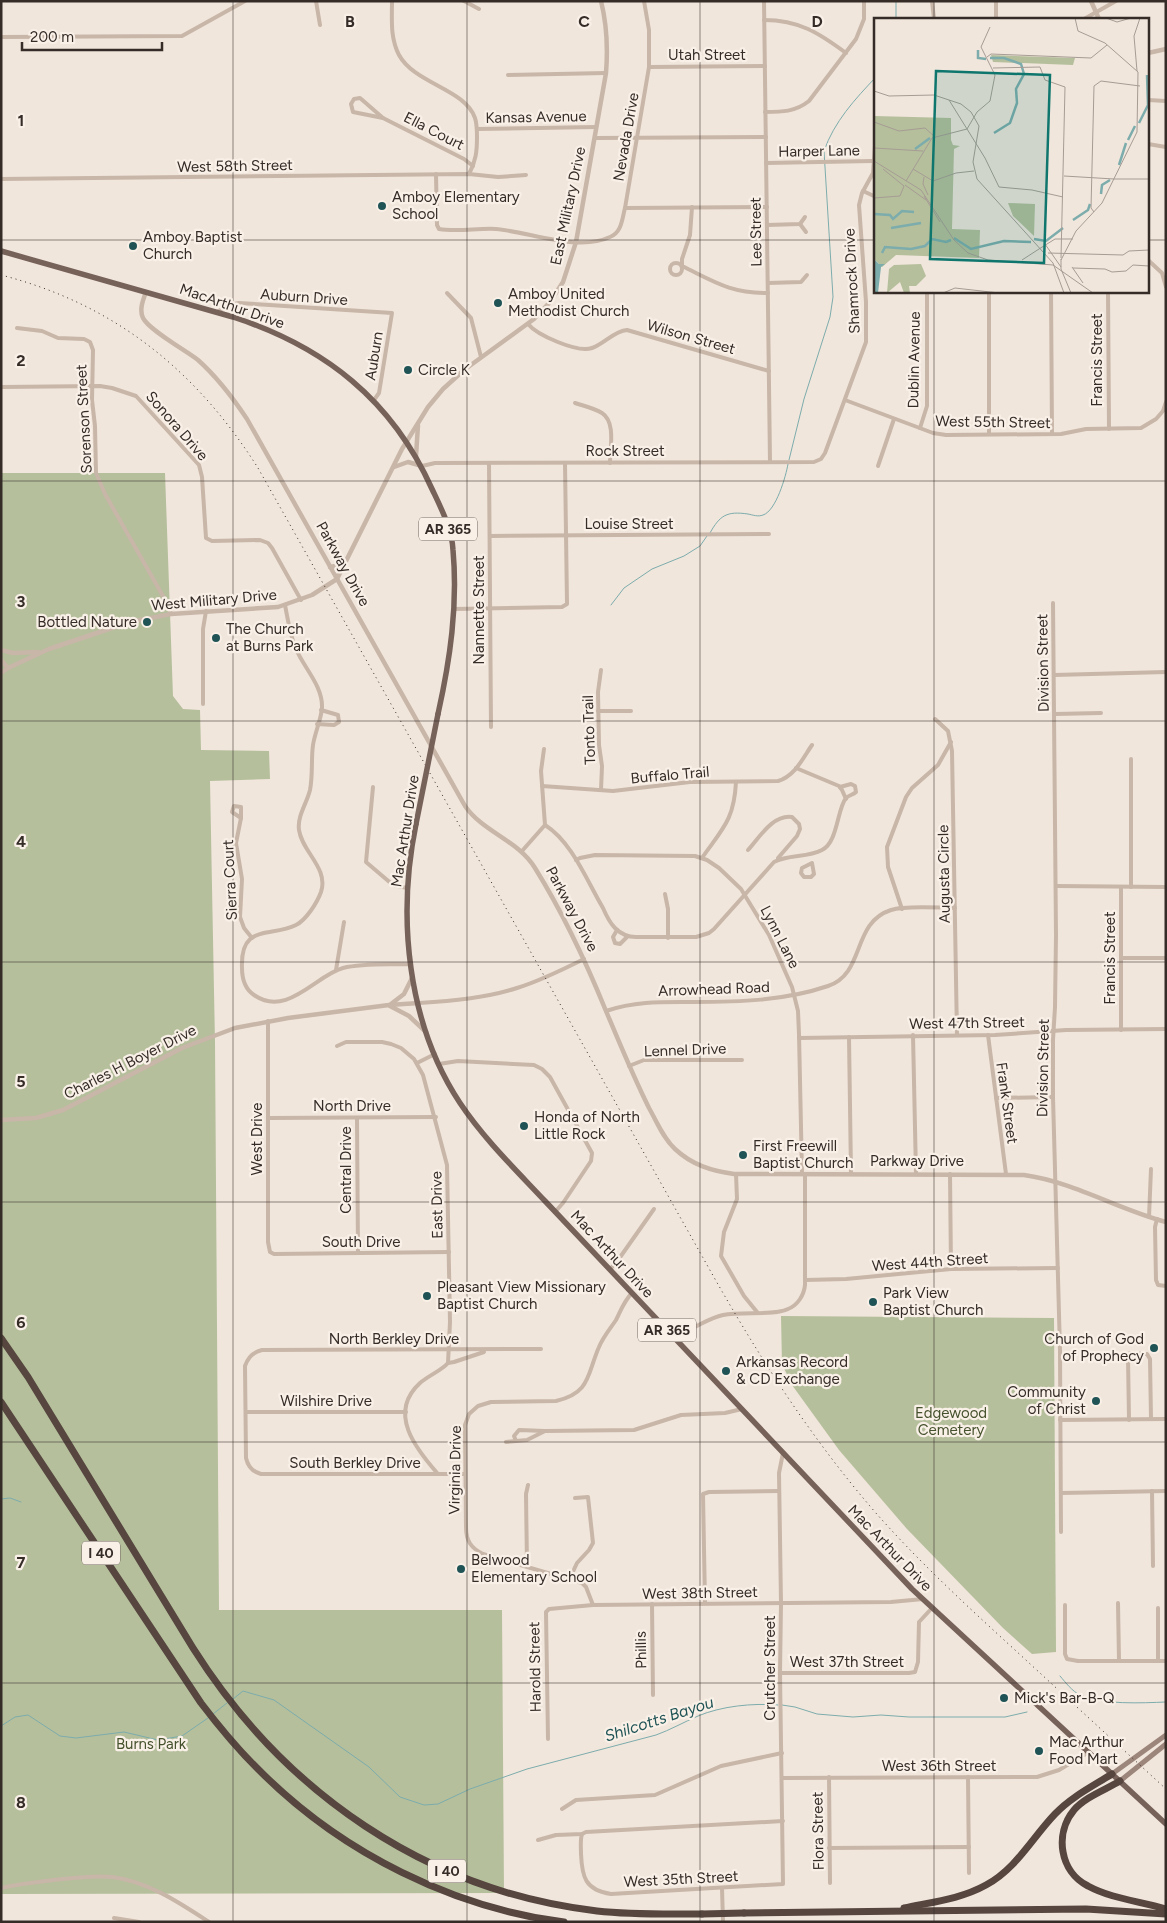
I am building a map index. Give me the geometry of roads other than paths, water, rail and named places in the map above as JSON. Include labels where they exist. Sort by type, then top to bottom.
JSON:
[{"type":"highway","points":[[1,1334],[7,1346]]},
{"type":"highway","name":"I 40","points":[[1,1338],[28,1377],[184,1633],[220,1689],[241,1716],[288,1765],[331,1802],[395,1844],[453,1873],[513,1894],[577,1908],[637,1914],[1086,1908],[1166,1914]]},
{"type":"highway","name":"I 40","points":[[1,1402],[201,1703],[222,1730],[264,1776],[293,1802],[333,1832],[370,1855],[433,1886],[508,1911],[564,1922]]},
{"type":"highway","points":[[891,1911],[959,1897],[986,1885],[1020,1858],[1056,1814],[1070,1801],[1112,1774]]},
{"type":"highway","points":[[1120,1781],[1075,1809],[1066,1823],[1062,1841],[1064,1858],[1074,1876],[1100,1892],[1166,1909]]},
{"type":"main road","name":"MacArthur Drive","points":[[1,251],[217,312],[267,329],[299,344],[342,372],[374,400],[407,441],[422,466],[442,510],[453,549],[454,609],[449,661],[438,714]]},
{"type":"main road","name":"Mac Arthur Drive","points":[[438,714],[408,865],[407,928],[413,976],[426,1032],[452,1090],[477,1126],[555,1212],[879,1556],[922,1599],[1166,1824]]},
{"type":"main road","points":[[1112,1774],[1166,1735]]},
{"type":"main road","points":[[1120,1781],[1166,1744]]},
{"type":"street","points":[[1,37],[182,36],[245,1]]},
{"type":"street","points":[[316,1],[320,25]]},
{"type":"street","points":[[392,1],[393,37],[398,54],[416,73],[466,103],[474,116],[477,129],[476,154],[469,174]]},
{"type":"street","points":[[464,1],[479,9]]},
{"type":"street","name":"East Military Drive","points":[[407,441],[428,407],[442,389],[481,357],[528,324],[557,292],[567,272],[576,242],[606,73],[606,30],[601,1]]},
{"type":"street","name":"Nevada Drive","points":[[576,242],[612,237],[620,228],[649,67],[649,30],[644,1]]},
{"type":"street","name":"Lee Street","points":[[764,1],[770,462]]},
{"type":"street","points":[[765,112],[791,111],[803,106],[812,97],[846,53],[862,28],[865,13],[864,1]]},
{"type":"street","points":[[932,1],[934,18]]},
{"type":"street","points":[[996,1],[996,18]]},
{"type":"street","points":[[1091,1],[1098,18]]},
{"type":"street","points":[[1086,18],[1116,1]]},
{"type":"street","points":[[764,20],[804,26],[827,39],[846,53]]},
{"type":"street","points":[[1150,53],[1166,49]]},
{"type":"street","name":"Utah Street","points":[[649,67],[765,66]]},
{"type":"street","points":[[508,75],[606,73]]},
{"type":"street","name":"Ella Court","points":[[383,118],[354,113],[351,104],[356,98],[362,98],[383,118],[464,159],[473,166]]},
{"type":"street","points":[[1150,100],[1166,101]]},
{"type":"street","name":"Kansas Avenue","points":[[477,129],[596,126]]},
{"type":"street","name":"Kansas Avenue","points":[[595,138],[766,137]]},
{"type":"street","points":[[1150,144],[1166,147]]},
{"type":"street","name":"Shamrock Drive","points":[[825,453],[867,338],[859,204],[872,175],[874,152]]},
{"type":"street","name":"Harper Lane","points":[[766,163],[873,162]]},
{"type":"street","points":[[436,174],[437,225],[439,229],[506,230],[567,242],[576,242]]},
{"type":"street","name":"West 58th Street","points":[[1,179],[436,174],[469,174],[498,177],[526,175]]},
{"type":"street","points":[[864,191],[874,196]]},
{"type":"street","points":[[692,207],[690,235],[682,259],[682,266],[732,290],[743,293],[768,294]]},
{"type":"street","points":[[625,208],[767,207]]},
{"type":"street","points":[[767,225],[800,224],[806,217]]},
{"type":"street","points":[[800,224],[806,232]]},
{"type":"street","points":[[1150,261],[1162,273],[1166,287]]},
{"type":"street","points":[[801,282],[807,275]]},
{"type":"street","points":[[768,283],[801,282],[806,287]]},
{"type":"street","name":"Parkway Drive","points":[[146,292],[141,308],[144,320],[198,361],[227,391],[254,430],[465,806],[485,828],[522,851],[546,885],[584,959],[629,1066],[659,1127],[676,1150],[703,1167],[719,1172],[736,1174],[1006,1174],[1036,1176],[1166,1222]]},
{"type":"street","name":"Dublin Avenue","points":[[920,428],[927,406],[927,292]]},
{"type":"street","points":[[989,292],[990,434]]},
{"type":"street","points":[[1051,292],[1052,434]]},
{"type":"street","name":"Francis Street","points":[[1108,292],[1109,429]]},
{"type":"street","points":[[447,293],[472,318],[481,357]]},
{"type":"street","name":"Auburn Drive","points":[[217,312],[229,305],[239,303],[392,313]]},
{"type":"street","name":"Auburn","points":[[374,400],[380,393],[392,313]]},
{"type":"street","name":"Wilson Street","points":[[528,324],[536,331],[580,349],[592,348],[621,331],[627,330],[769,371]]},
{"type":"street","name":"Sorenson Street","points":[[16,328],[42,331],[58,338],[84,339],[90,342],[93,350],[92,386],[96,474],[105,494],[168,605],[171,614]]},
{"type":"street","name":"Sonora Drive","points":[[1,387],[92,386],[112,388],[131,393],[145,404],[200,468],[206,538],[212,541],[260,540],[268,543],[301,600]]},
{"type":"street","name":"West 55th Street","points":[[845,400],[938,434],[1066,434],[1081,430],[1134,429],[1146,426],[1160,415],[1166,402]]},
{"type":"street","points":[[576,403],[602,413],[608,420],[610,426],[610,463]]},
{"type":"street","name":"Dublin Avenue","points":[[878,466],[894,418]]},
{"type":"street","points":[[416,456],[418,423]]},
{"type":"street","name":"West Military Drive","points":[[1,673],[45,651],[130,622],[171,614],[262,610],[301,600],[325,588],[337,580],[346,564],[407,441]]},
{"type":"street","name":"Rock Street","points":[[422,466],[435,463],[788,462],[817,461],[825,453]]},
{"type":"street","points":[[393,468],[408,462],[422,466]]},
{"type":"street","points":[[454,609],[566,606],[568,602],[565,463]]},
{"type":"street","name":"Nannette Street","points":[[489,464],[491,727]]},
{"type":"street","name":"Louise Street","points":[[490,536],[769,534]]},
{"type":"street","points":[[330,567],[346,564]]},
{"type":"street","name":"Division Street","points":[[1053,603],[1056,886],[1053,1097],[1058,1268],[1061,1532]]},
{"type":"street","points":[[285,605],[296,649],[320,693],[321,710],[312,756],[310,790],[299,825],[301,837],[321,874],[322,889],[310,910],[298,924],[262,932],[252,938],[243,952],[243,980],[249,990],[261,999],[274,1001],[300,994],[336,970],[356,966],[411,964]]},
{"type":"street","points":[[203,704],[203,629],[206,611]]},
{"type":"street","points":[[1,650],[20,653],[45,651]]},
{"type":"street","points":[[1,660],[8,668]]},
{"type":"street","name":"Tonto Trail","points":[[601,670],[598,711],[602,766],[601,790]]},
{"type":"street","points":[[1054,675],[1166,672]]},
{"type":"street","points":[[317,724],[334,726],[339,722],[338,714],[321,710]]},
{"type":"street","points":[[598,711],[630,711]]},
{"type":"street","points":[[1055,714],[1101,713]]},
{"type":"street","points":[[902,909],[888,868],[887,847],[908,793],[938,765],[952,742],[945,727],[935,719]]},
{"type":"street","name":"Augusta Circle","points":[[952,742],[957,1035]]},
{"type":"street","name":"Buffalo Trail","points":[[542,786],[622,790],[690,782],[778,781],[786,778],[796,768],[812,745]]},
{"type":"street","points":[[544,749],[541,771],[545,825],[576,860],[617,930],[628,936],[696,937],[709,933],[769,865],[777,860],[821,851],[830,843],[846,799],[855,793],[855,786],[850,783],[840,787]]},
{"type":"street","points":[[1131,759],[1131,887]]},
{"type":"street","points":[[796,768],[840,787],[846,799]]},
{"type":"street","points":[[702,858],[731,814],[736,782]]},
{"type":"street","points":[[373,787],[366,862],[393,886],[407,888]]},
{"type":"street","points":[[748,850],[775,821],[783,817],[792,817],[799,824],[799,831],[777,860]]},
{"type":"street","name":"Sierra Court","points":[[240,818],[236,843],[242,879],[240,914],[241,923],[252,938]]},
{"type":"street","points":[[522,851],[545,825]]},
{"type":"street","points":[[811,853],[812,863]]},
{"type":"street","name":"Lynn Lane","points":[[576,860],[595,855],[681,854],[702,858],[719,868],[744,894],[774,946],[794,994],[798,1011],[803,1174],[803,1294],[792,1307],[781,1312],[730,1314],[712,1318],[677,1340]]},
{"type":"street","points":[[1056,886],[1166,887]]},
{"type":"street","name":"Francis Street","points":[[1121,886],[1121,1030]]},
{"type":"street","points":[[665,894],[668,909],[668,938]]},
{"type":"street","name":"Arrowhead Road","points":[[606,1011],[639,1002],[748,1002],[826,987],[839,981],[848,972],[854,964],[863,936],[872,922],[885,913],[902,909],[955,908]]},
{"type":"street","points":[[336,970],[344,922]]},
{"type":"street","points":[[617,930],[612,938],[615,943],[620,944],[628,936]]},
{"type":"street","points":[[1121,958],[1166,958]]},
{"type":"street","points":[[419,1004],[473,998],[504,992],[530,984],[584,959]]},
{"type":"street","points":[[413,976],[404,994],[389,1006],[409,1016],[426,1032]]},
{"type":"street","name":"Charles H Boyer Drive","points":[[1,1120],[23,1120],[50,1114],[78,1103],[199,1040],[234,1028],[268,1021],[419,1004]]},
{"type":"street","name":"West Drive","points":[[268,1021],[268,1242],[270,1252],[274,1254]]},
{"type":"street","name":"West 47th Street","points":[[799,1038],[1018,1035],[1054,1031],[1166,1029]]},
{"type":"street","name":"Frank Street","points":[[988,1035],[1006,1174]]},
{"type":"street","points":[[913,1036],[916,1174]]},
{"type":"street","points":[[849,1037],[851,1174]]},
{"type":"street","points":[[337,1046],[346,1042],[387,1042],[401,1048],[417,1063],[435,1054]]},
{"type":"street","name":"Lennel Drive","points":[[629,1066],[644,1060],[742,1060]]},
{"type":"street","points":[[439,1064],[458,1061],[534,1065],[542,1068],[550,1076],[592,1153],[591,1160],[555,1212]]},
{"type":"street","name":"East Drive","points":[[417,1063],[423,1075],[436,1117],[448,1165],[450,1350],[448,1363]]},
{"type":"street","points":[[996,1098],[1053,1097]]},
{"type":"street","name":"North Drive","points":[[269,1118],[436,1117]]},
{"type":"street","name":"Central Drive","points":[[357,1118],[358,1253]]},
{"type":"street","points":[[1149,1216],[1151,1170]]},
{"type":"street","points":[[736,1174],[737,1199],[724,1232],[721,1256],[744,1296],[757,1312]]},
{"type":"street","points":[[950,1174],[951,1269]]},
{"type":"street","points":[[610,1269],[654,1209]]},
{"type":"street","points":[[1157,1219],[1155,1246],[1157,1284],[1166,1286]]},
{"type":"street","name":"South Drive","points":[[274,1254],[449,1252]]},
{"type":"street","name":"West 44th Street","points":[[804,1280],[846,1279],[951,1269],[1058,1268]]},
{"type":"street","name":"Virginia Drive","points":[[527,1566],[477,1551],[468,1541],[465,1425],[473,1410],[482,1404],[491,1402],[556,1401],[565,1399],[577,1392],[588,1379],[600,1344],[615,1322],[624,1302],[632,1293]]},
{"type":"street","name":"Lynn Lane","points":[[670,1333],[688,1332]]},
{"type":"street","name":"North Berkley Drive","points":[[246,1412],[246,1366],[253,1353],[262,1350],[541,1349]]},
{"type":"street","points":[[438,1474],[412,1442],[408,1430],[406,1412],[410,1397],[419,1384],[448,1363],[491,1350]]},
{"type":"street","points":[[1129,1420],[1128,1357],[1130,1353],[1141,1352],[1147,1354],[1150,1360],[1151,1419]]},
{"type":"street","points":[[516,1442],[514,1436],[519,1430],[634,1430],[681,1416],[725,1413],[742,1409]]},
{"type":"street","name":"South Berkley Drive","points":[[246,1412],[246,1458],[248,1466],[254,1472],[261,1474],[465,1474]]},
{"type":"street","name":"Wilshire Drive","points":[[246,1412],[406,1412]]},
{"type":"street","points":[[1060,1420],[1166,1419]]},
{"type":"street","points":[[506,1442],[516,1442],[532,1438],[545,1431]]},
{"type":"street","name":"Crutcher Street","points":[[783,1453],[779,1467],[783,1884]]},
{"type":"street","points":[[528,1485],[526,1494],[527,1566],[570,1578],[584,1584],[593,1605]]},
{"type":"street","points":[[705,1604],[702,1497],[704,1493],[779,1491]]},
{"type":"street","points":[[1152,1491],[1153,1566]]},
{"type":"street","points":[[1062,1493],[1166,1491]]},
{"type":"street","points":[[570,1578],[577,1563],[590,1549],[593,1540],[588,1497],[575,1498]]},
{"type":"street","name":"West 38th Street","points":[[593,1605],[891,1602],[922,1599]]},
{"type":"street","points":[[1118,1603],[1119,1661]]},
{"type":"street","name":"Phillis","points":[[652,1604],[653,1695]]},
{"type":"street","name":"Harold Street","points":[[548,1739],[546,1612],[549,1609],[593,1605]]},
{"type":"street","points":[[1066,1605],[1066,1658],[1078,1661],[1166,1661]]},
{"type":"street","name":"West 37th Street","points":[[780,1673],[915,1672],[918,1662],[919,1622],[932,1608]]},
{"type":"street","points":[[1158,1608],[1158,1661]]},
{"type":"street","name":"West 36th Street","points":[[782,1778],[1024,1778],[1044,1776],[1059,1770],[1089,1752]]},
{"type":"street","points":[[562,1809],[576,1800],[656,1795],[692,1777],[721,1766],[782,1754]]},
{"type":"street","name":"Flora Street","points":[[829,1777],[830,1884]]},
{"type":"street","points":[[968,1777],[969,1873]]},
{"type":"street","points":[[538,1840],[551,1836],[582,1834],[586,1832],[782,1821]]},
{"type":"street","name":"West 35th Street","points":[[582,1834],[582,1868],[586,1880],[596,1890],[611,1894],[783,1884]]},
{"type":"street","points":[[829,1848],[969,1847]]},
{"type":"street","points":[[1,1888],[68,1879],[115,1878],[134,1882],[157,1892],[181,1904],[209,1922]]},
{"type":"street","points":[[722,1888],[722,1922]]},
{"type":"street","points":[[114,1918],[139,1922]]},
{"type":"waterway","points":[[896,1],[896,18]]},
{"type":"waterway","points":[[789,460],[804,399],[830,317],[833,297],[824,151],[839,121],[874,79]]},
{"type":"waterway","points":[[710,533],[717,522],[729,514],[741,513],[759,516],[768,512],[780,492],[788,464]]},
{"type":"waterway","points":[[611,605],[624,588],[652,569],[684,556],[700,546],[707,536]]},
{"type":"waterway","points":[[1,1499],[10,1498],[21,1502]]},
{"type":"waterway","name":"Shilcotts Bayou","points":[[1060,1676],[1074,1691],[1089,1698],[1122,1703],[1166,1702]]},
{"type":"waterway","name":"Shilcotts Bayou","points":[[233,1699],[243,1691],[274,1700],[369,1767],[400,1797],[424,1805],[438,1804],[470,1789],[527,1769],[656,1735],[698,1716],[717,1710],[758,1704],[778,1705]]},
{"type":"waterway","points":[[213,1714],[227,1703]]},
{"type":"waterway","name":"Shilcotts Bayou","points":[[782,1705],[817,1714],[853,1717],[881,1715],[909,1717],[1005,1717],[1027,1712]]},
{"type":"waterway","points":[[1,1726],[15,1717],[28,1715],[60,1736],[76,1738],[124,1732],[158,1740],[182,1736],[208,1718]]},
{"type":"railway","points":[[1,275],[42,288],[80,304],[116,323],[149,346],[179,372],[208,401],[234,433],[258,468],[711,1272],[787,1396],[852,1484],[909,1548],[979,1617],[1166,1789]]},
{"type":"place","name":"Amboy Elementary School","points":[[382,206]]},
{"type":"place","name":"Amboy Baptist Church","points":[[133,246]]},
{"type":"place","name":"Amboy United Methodist Church","points":[[498,303]]},
{"type":"place","name":"Circle K","points":[[408,370]]},
{"type":"place","name":"Bottled Nature","points":[[147,622]]},
{"type":"place","name":"The Church at Burns Park","points":[[216,638]]},
{"type":"place","name":"Honda of North Little Rock","points":[[524,1126]]},
{"type":"place","name":"First Freewill Baptist Church","points":[[743,1155]]},
{"type":"place","name":"Pleasant View Missionary Baptist Church","points":[[427,1296]]},
{"type":"place","name":"Park View Baptist Church","points":[[873,1302]]},
{"type":"place","name":"Church of God of Prophecy","points":[[1154,1348]]},
{"type":"place","name":"Arkansas Record & CD Exchange","points":[[726,1371]]},
{"type":"place","name":"Community of Christ","points":[[1096,1401]]},
{"type":"place","name":"Belwood Elementary School","points":[[461,1569]]},
{"type":"place","name":"Mick's Bar-B-Q","points":[[1004,1698]]},
{"type":"place","name":"Mac Arthur Food Mart","points":[[1039,1751]]},
{"type":"park label","name":"Edgewood Cemetery","points":[[951,1422]]},
{"type":"park label","name":"Burns Park","points":[[151,1744]]}]
